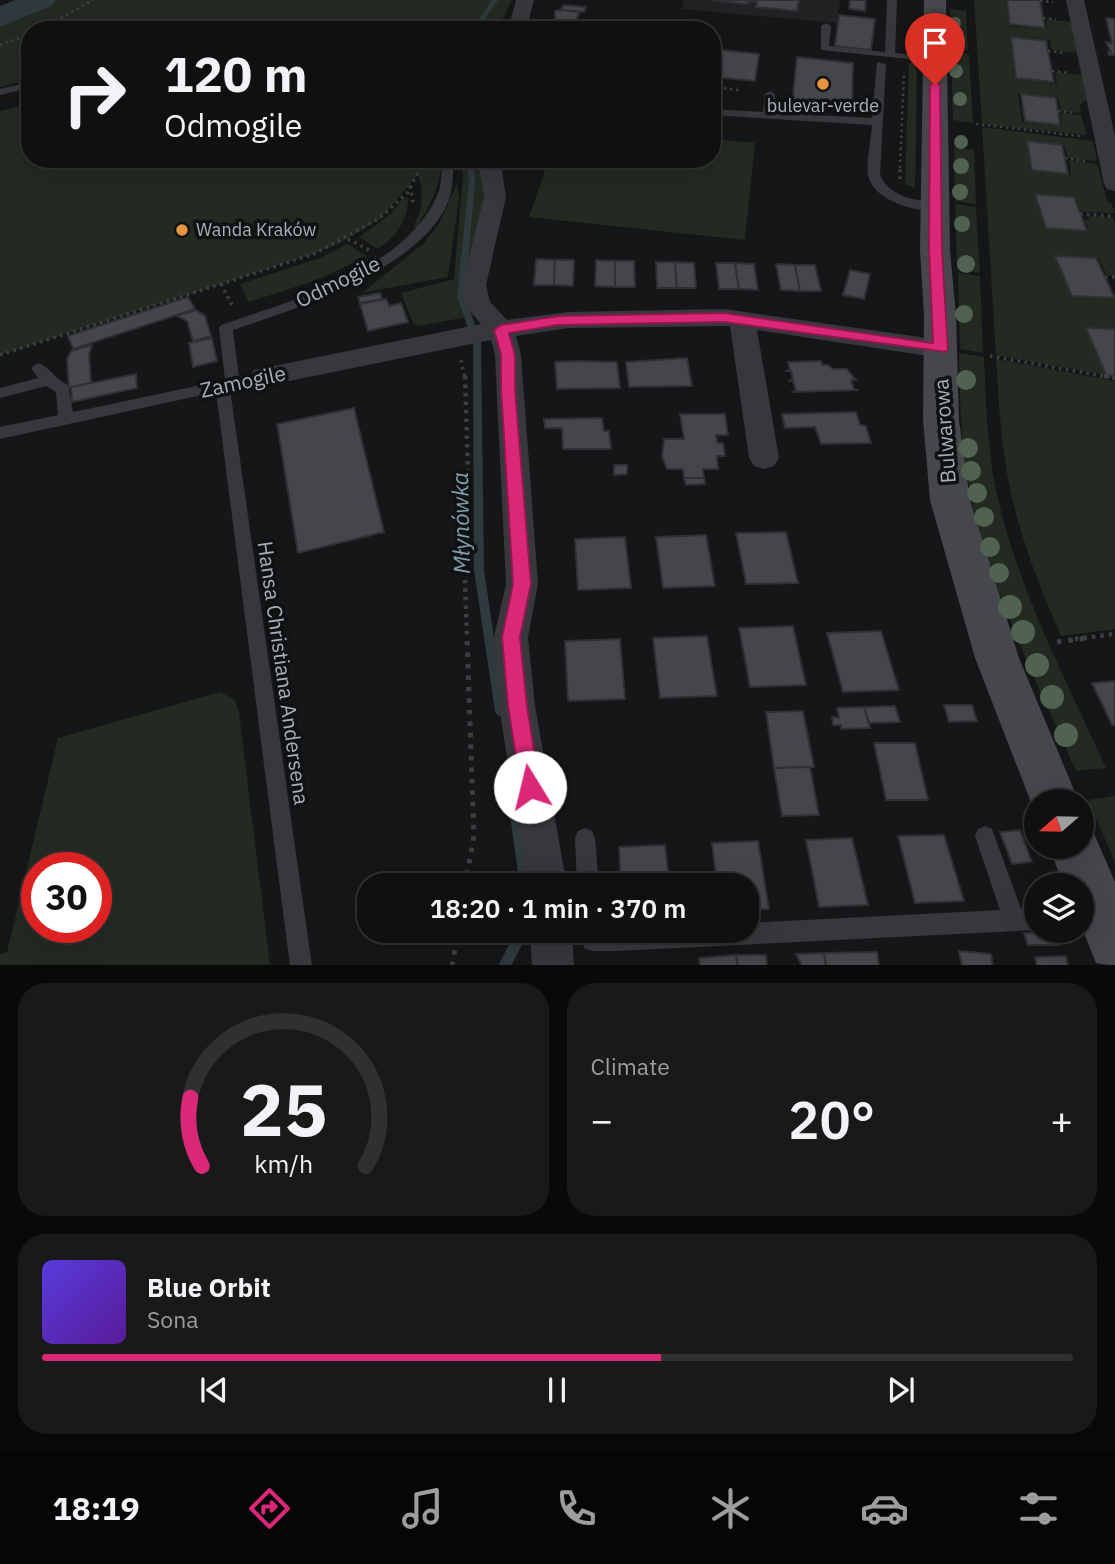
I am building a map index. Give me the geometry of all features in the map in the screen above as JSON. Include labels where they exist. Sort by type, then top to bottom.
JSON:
[{"type":"street","points":[[519,21],[525,0]]},
{"type":"street","name":"Bulwarowa","points":[[935,0],[935,60],[927,206],[941,349],[941,420],[954,520],[997,658],[1050,789]]},
{"type":"street","points":[[1075,0],[1098,124],[1115,184]]},
{"type":"street","points":[[490,168],[495,197],[474,285],[474,296],[508,355],[522,584],[511,637],[517,706],[545,873]]},
{"type":"street","points":[[494,331],[558,320],[710,317],[741,319],[941,349]]},
{"type":"street","points":[[741,319],[764,458]]},
{"type":"street","name":"Zamogile","points":[[264,377],[494,331]]},
{"type":"street","points":[[1078,859],[1100,925]]},
{"type":"street","points":[[552,943],[553,965]]},
{"type":"lane","points":[[890,55],[892,0]]},
{"type":"lane","points":[[826,26],[824,48],[935,60]]},
{"type":"lane","points":[[881,64],[876,183],[889,194],[927,206]]},
{"type":"lane","points":[[0,92],[21,87]]},
{"type":"lane","points":[[768,116],[770,94]]},
{"type":"lane","points":[[721,113],[877,122]]},
{"type":"lane","name":"Odmogile","points":[[228,385],[226,328],[306,300],[346,282],[408,244],[429,222],[442,200],[448,168]]},
{"type":"lane","points":[[38,368],[63,389],[66,419]]},
{"type":"lane","name":"Zamogile","points":[[0,433],[264,377]]},
{"type":"lane","points":[[0,393],[50,380]]},
{"type":"lane","name":"Hansa Christiana Andersena","points":[[228,385],[259,671],[301,965]]},
{"type":"lane","points":[[985,836],[1024,917]]},
{"type":"lane","points":[[585,838],[587,873]]},
{"type":"lane","points":[[759,933],[1024,919]]},
{"type":"path","points":[[56,21],[93,0]]},
{"type":"path","points":[[0,45],[21,37]]},
{"type":"path","points":[[904,62],[900,183],[927,206]]},
{"type":"path","points":[[721,88],[739,90]]},
{"type":"path","points":[[1058,111],[1098,124]]},
{"type":"path","points":[[976,124],[1098,124]]},
{"type":"path","points":[[0,355],[32,347],[314,254],[348,239],[380,219],[419,174],[421,168]]},
{"type":"path","points":[[1080,214],[1115,216]]},
{"type":"path","points":[[348,239],[372,252]]},
{"type":"path","points":[[1105,277],[1115,277]]},
{"type":"path","points":[[221,284],[233,307]]},
{"type":"path","points":[[455,338],[464,369],[468,472],[464,551],[474,836],[468,873]]},
{"type":"path","points":[[990,356],[1115,378]]},
{"type":"path","points":[[1056,642],[1115,634]]},
{"type":"path","points":[[452,965],[456,943]]},
{"type":"shaded area","points":[[25,0],[512,0],[502,21],[21,21],[21,82],[0,87],[0,21],[17,12]]},
{"type":"shaded area","points":[[684,0],[840,0],[837,23],[681,9]]},
{"type":"shaded area","points":[[974,0],[1007,0],[1010,26],[1047,29],[1046,19],[1072,22],[1079,53],[1052,50],[1050,40],[1011,36],[1016,78],[1012,78],[1057,84],[1055,72],[1083,75],[1087,99],[1080,105],[1081,113],[1061,111],[1058,97],[1018,94],[1022,122],[1062,126],[1060,113],[1081,115],[1087,135],[982,124]]},
{"type":"shaded area","points":[[950,9],[966,11],[968,51],[951,49]]},
{"type":"shaded area","points":[[951,52],[969,54],[973,123],[953,120]]},
{"type":"shaded area","points":[[909,63],[914,63],[917,71],[915,188],[905,184]]},
{"type":"shaded area","name":"Wanda Kraków","points":[[21,106],[21,168],[441,168],[440,177],[417,227],[413,227],[421,208],[422,195],[418,175],[380,219],[340,243],[314,254],[0,355],[0,111]]},
{"type":"shaded area","points":[[982,127],[1093,141],[1097,161],[1068,158],[1064,145],[1027,141],[1033,170],[1071,175],[1069,160],[1097,164],[1108,203],[1111,203],[1115,213],[1082,212],[1074,197],[1036,194],[1047,228],[1089,231],[1085,220],[1089,220],[1088,216],[1113,217],[1115,276],[1107,275],[1098,258],[1055,256],[1072,296],[1115,298],[1115,329],[1086,329],[1106,375],[996,355]]},
{"type":"shaded area","points":[[721,140],[755,143],[745,240],[529,217],[546,168],[721,168]]},
{"type":"shaded area","points":[[954,148],[974,150],[976,204],[955,201]]},
{"type":"shaded area","points":[[461,168],[482,168],[484,229],[469,285],[473,316],[418,326],[413,323],[401,293],[454,279],[463,174]]},
{"type":"shaded area","points":[[457,183],[459,199],[448,277],[362,293],[423,244],[439,224]]},
{"type":"shaded area","points":[[408,197],[404,220],[385,244],[378,249],[359,237],[392,213],[403,198]]},
{"type":"shaded area","points":[[955,204],[976,207],[980,273],[957,270]]},
{"type":"shaded area","points":[[347,244],[367,256],[317,280],[249,302],[240,284],[320,258]]},
{"type":"shaded area","points":[[958,273],[980,276],[983,353],[960,349]]},
{"type":"shaded area","points":[[959,353],[984,357],[991,457],[1005,526],[1029,597],[1106,768],[1076,771],[1024,655],[994,577],[971,496],[964,454]]},
{"type":"shaded area","points":[[996,359],[1115,381],[1115,629],[1061,636],[1033,566],[1011,493],[999,410]]},
{"type":"shaded area","points":[[220,692],[235,700],[239,713],[270,965],[0,965],[0,954],[7,952],[21,893],[21,943],[112,943],[112,852],[31,852],[58,738]]},
{"type":"shaded area","points":[[1115,796],[1115,862],[1094,814],[1094,799]]},
{"type":"building","points":[[712,0],[799,0],[797,11],[756,7],[757,2],[748,1],[747,4]]},
{"type":"building","points":[[850,0],[866,0],[865,11],[849,9]]},
{"type":"building","points":[[1007,0],[1040,0],[1045,28],[1010,24]]},
{"type":"building","points":[[563,5],[586,7],[584,12],[561,10]]},
{"type":"building","points":[[555,11],[580,12],[576,21],[555,21]]},
{"type":"building","points":[[839,15],[875,19],[871,50],[835,46]]},
{"type":"building","points":[[1106,18],[1115,19],[1115,55],[1109,55],[1108,52],[1111,52],[1106,42],[1112,43]]},
{"type":"building","points":[[1011,37],[1046,41],[1054,82],[1016,78]]},
{"type":"building","points":[[721,50],[759,54],[755,81],[721,78]]},
{"type":"building","name":"bulevar-verde","points":[[797,57],[853,63],[852,111],[792,105]]},
{"type":"building","points":[[1021,94],[1056,98],[1060,125],[1025,121]]},
{"type":"building","points":[[1027,141],[1062,145],[1068,174],[1032,170]]},
{"type":"building","points":[[1035,194],[1074,197],[1087,231],[1046,228]]},
{"type":"building","points":[[1055,256],[1096,258],[1115,298],[1072,296]]},
{"type":"building","points":[[536,259],[555,260],[554,285],[534,285]]},
{"type":"building","points":[[555,260],[574,260],[573,286],[554,285]]},
{"type":"building","points":[[596,260],[615,261],[615,287],[595,286]]},
{"type":"building","points":[[615,261],[634,261],[635,287],[615,287]]},
{"type":"building","points":[[656,262],[675,262],[677,288],[657,288]]},
{"type":"building","points":[[675,262],[694,263],[696,288],[677,288]]},
{"type":"building","points":[[716,263],[735,263],[739,289],[719,289]]},
{"type":"building","points":[[735,263],[754,264],[758,290],[739,289]]},
{"type":"building","points":[[776,264],[795,265],[800,291],[781,290]]},
{"type":"building","points":[[795,265],[815,265],[821,291],[800,291]]},
{"type":"building","points":[[850,270],[870,274],[864,299],[843,295]]},
{"type":"building","points":[[380,293],[382,299],[360,303],[358,297]]},
{"type":"building","points":[[188,297],[195,309],[73,349],[68,336]]},
{"type":"building","points":[[386,299],[389,306],[401,303],[408,322],[368,331],[360,304]]},
{"type":"building","points":[[196,310],[205,316],[211,336],[193,341],[187,321],[177,316]]},
{"type":"building","points":[[1086,328],[1115,329],[1115,376],[1106,375]]},
{"type":"building","points":[[212,338],[217,361],[193,367],[189,343]]},
{"type":"building","points":[[92,345],[89,354],[91,383],[69,388],[67,359],[71,351]]},
{"type":"building","points":[[687,358],[692,386],[629,387],[626,362]]},
{"type":"building","points":[[821,361],[822,365],[833,369],[847,369],[856,380],[851,380],[854,389],[859,390],[791,392],[796,391],[793,381],[788,381],[793,380],[791,371],[785,371],[790,370],[788,362]]},
{"type":"building","points":[[555,362],[617,362],[620,388],[557,389]]},
{"type":"building","points":[[136,374],[137,388],[72,402],[71,387]]},
{"type":"building","points":[[354,408],[384,532],[298,553],[277,424]]},
{"type":"building","points":[[856,412],[860,425],[866,426],[871,443],[821,444],[815,427],[785,428],[782,414]]},
{"type":"building","points":[[680,414],[725,414],[728,435],[716,435],[717,443],[723,443],[725,456],[717,456],[718,469],[703,469],[704,478],[684,478],[683,469],[667,469],[662,456],[664,439],[684,439]]},
{"type":"building","points":[[602,418],[604,431],[609,431],[611,449],[563,449],[562,428],[545,428],[544,419]]},
{"type":"building","points":[[614,465],[627,465],[627,474],[614,475]]},
{"type":"building","points":[[684,478],[704,478],[705,484],[686,485]]},
{"type":"building","points":[[786,532],[798,583],[746,584],[736,533]]},
{"type":"building","points":[[706,535],[715,586],[663,588],[656,537]]},
{"type":"building","points":[[625,537],[631,588],[578,590],[575,539]]},
{"type":"building","points":[[793,626],[806,685],[750,687],[739,628]]},
{"type":"building","points":[[881,631],[899,690],[843,692],[827,633]]},
{"type":"building","points":[[707,636],[717,696],[660,698],[653,638]]},
{"type":"building","points":[[620,639],[625,699],[568,701],[565,641]]},
{"type":"building","points":[[1115,681],[1115,725],[1112,725],[1092,683]]},
{"type":"building","points":[[944,705],[972,705],[977,721],[949,722]]},
{"type":"building","points":[[895,706],[900,722],[869,723],[864,707]]},
{"type":"building","points":[[864,707],[870,728],[841,729],[841,725],[833,725],[832,717],[839,718],[837,708]]},
{"type":"building","points":[[803,711],[814,767],[774,768],[766,712]]},
{"type":"building","points":[[874,743],[915,743],[928,800],[886,800]]},
{"type":"building","points":[[810,767],[819,815],[782,816],[774,768]]},
{"type":"building","points":[[1020,830],[1024,841],[1024,859],[1031,859],[1032,862],[1012,864],[1000,832]]},
{"type":"building","points":[[944,835],[964,901],[915,903],[898,836]]},
{"type":"building","points":[[852,838],[868,905],[819,907],[806,840]]},
{"type":"building","points":[[758,841],[769,909],[759,909],[759,873],[715,873],[712,843]]},
{"type":"building","points":[[665,845],[668,873],[620,873],[619,847]]},
{"type":"building","points":[[1027,943],[1058,945],[1028,945]]},
{"type":"building","points":[[959,951],[991,954],[993,965],[962,965]]},
{"type":"building","points":[[877,952],[879,965],[826,965],[824,953]]},
{"type":"building","points":[[824,953],[826,965],[802,965],[796,954]]},
{"type":"building","points":[[736,955],[738,965],[700,965],[699,958]]},
{"type":"building","points":[[736,955],[766,955],[767,965],[738,965]]},
{"type":"building","points":[[1066,956],[1068,965],[1037,965],[1035,957]]},
{"type":"waterway","points":[[0,18],[40,0]]},
{"type":"waterway","name":"Młynówka","points":[[480,21],[495,0]]},
{"type":"waterway","name":"Młynówka","points":[[471,168],[472,181],[461,296],[477,343],[479,570],[500,711]]},
{"type":"waterway","name":"Młynówka","points":[[511,780],[524,873]]},
{"type":"waterway","name":"Młynówka","points":[[505,965],[516,943]]},
{"type":"place","name":"bulevar-verde","points":[[823,84]]},
{"type":"place","name":"Wanda Kraków","points":[[182,230]]},
{"type":"route","points":[[530,787],[517,706],[511,637],[522,584],[508,355],[501,330],[558,320],[724,317],[941,349],[935,250],[935,85]]}]
